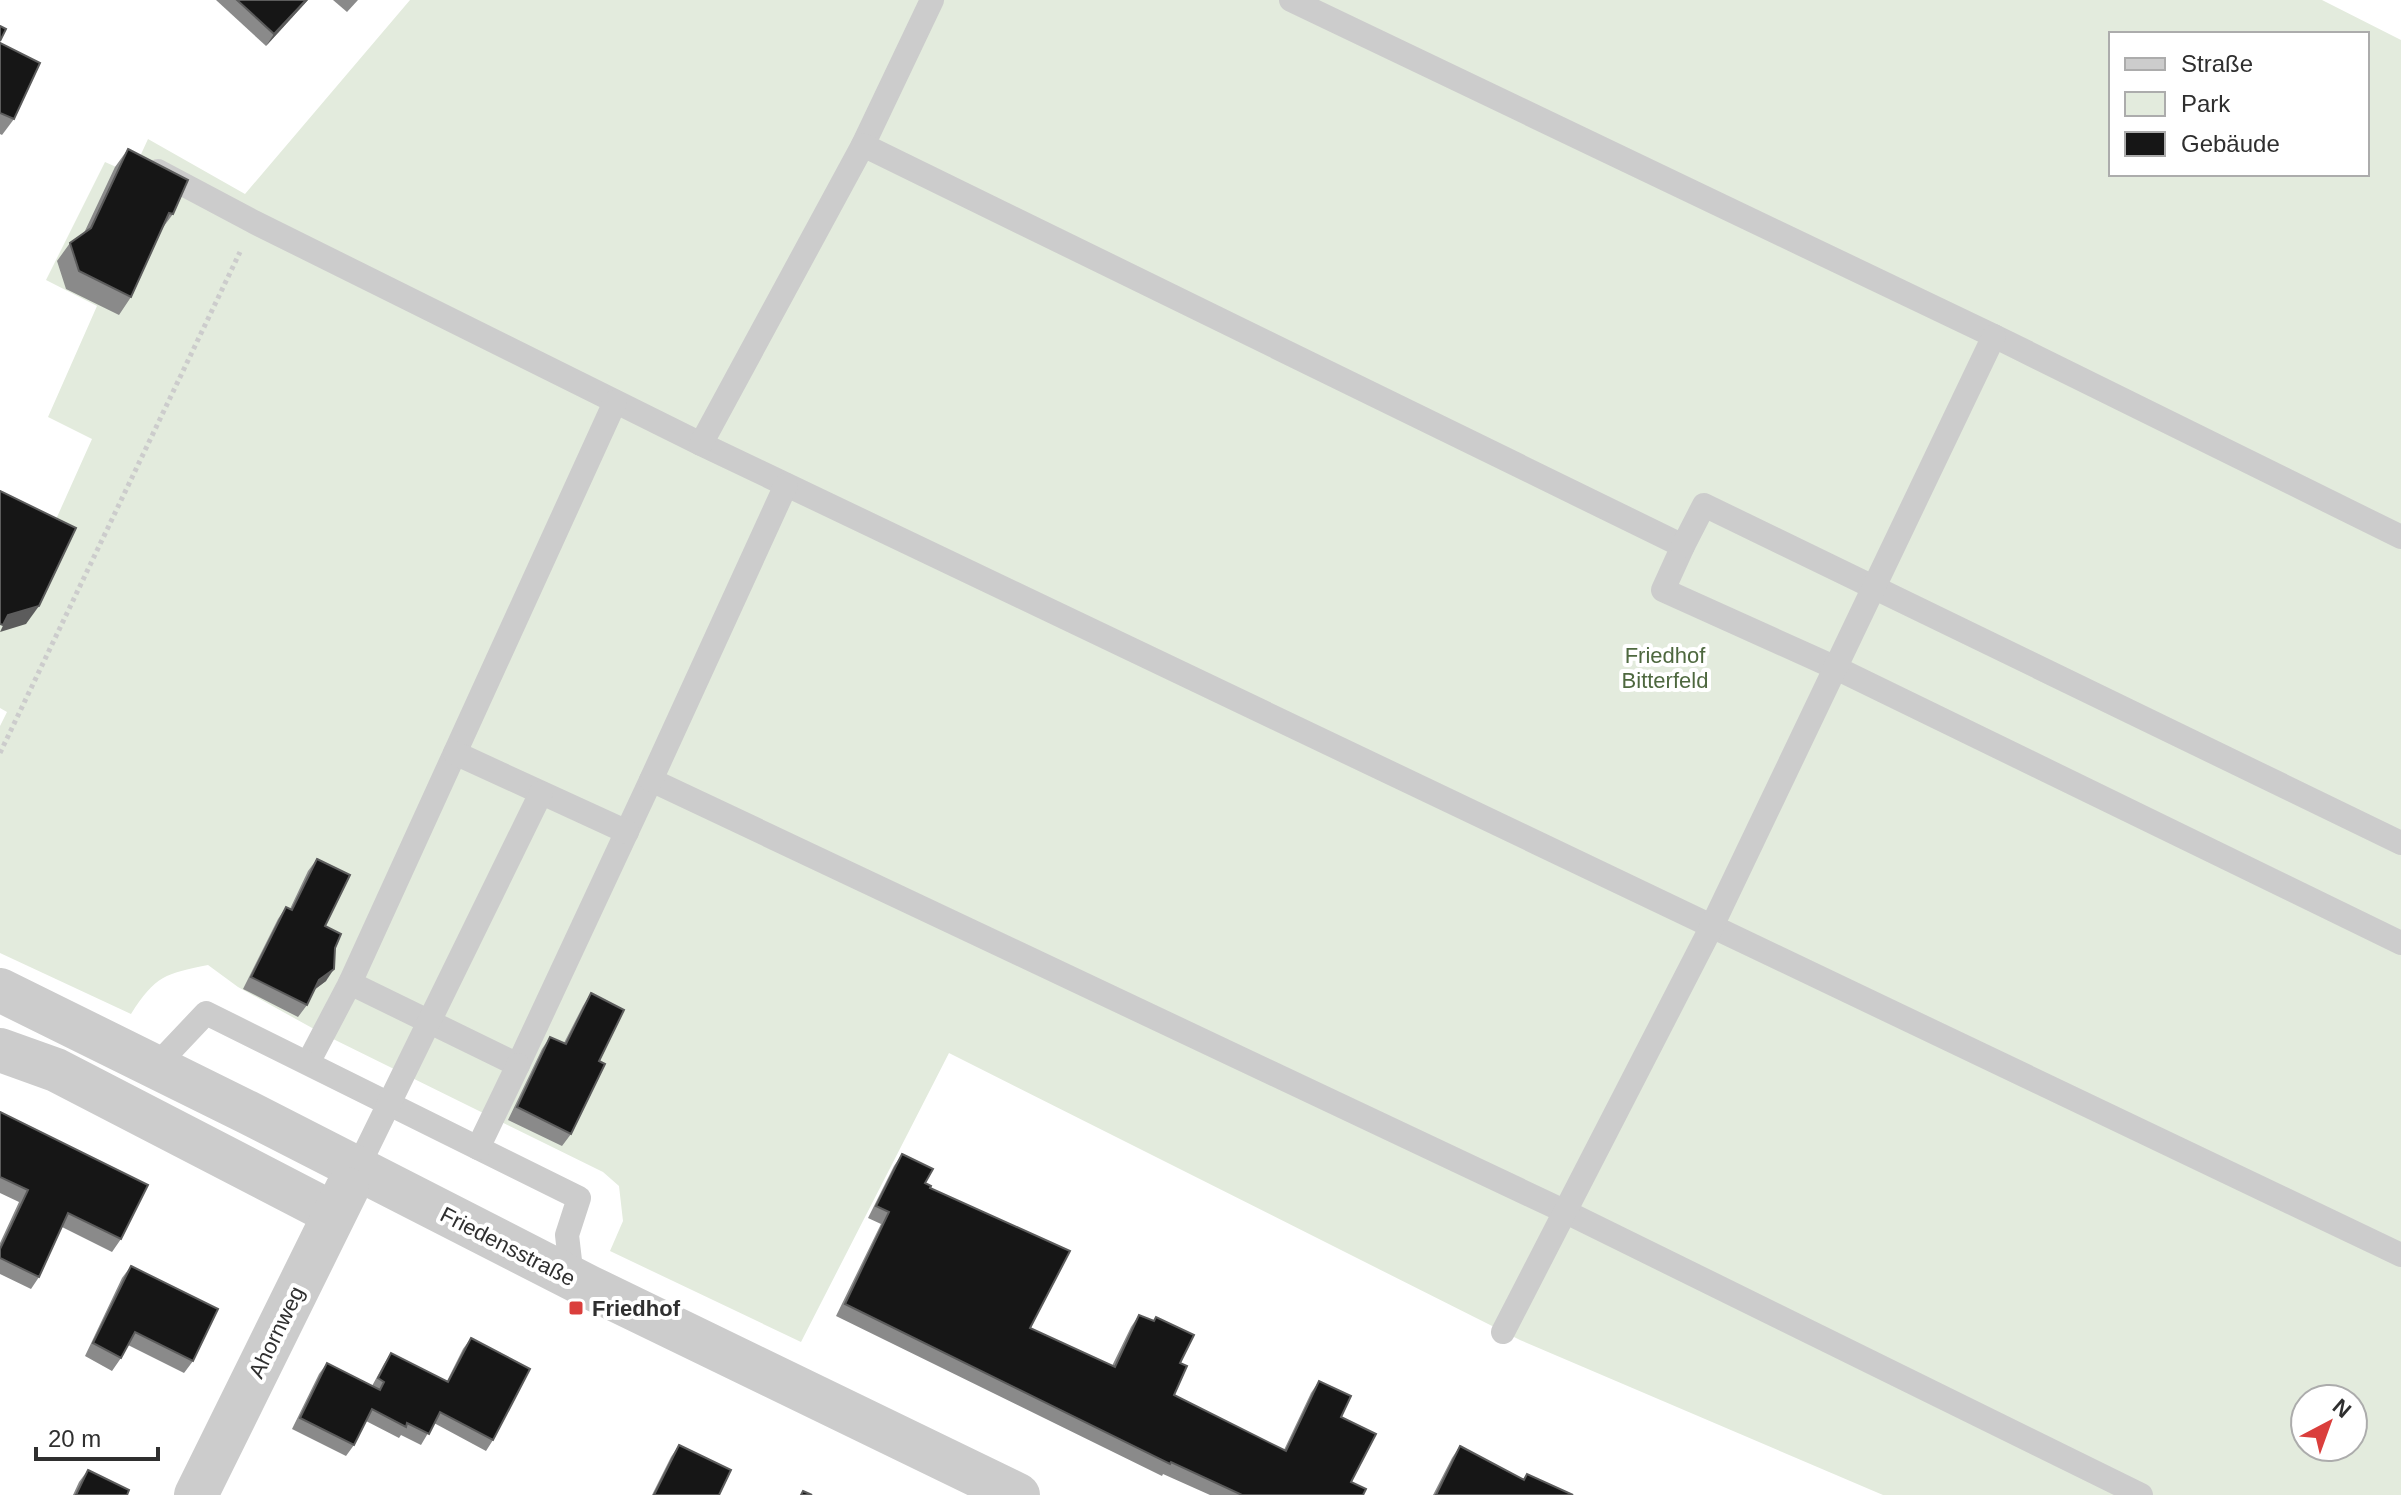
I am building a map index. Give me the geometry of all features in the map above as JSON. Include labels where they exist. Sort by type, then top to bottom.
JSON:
[{"type":"street","name":"Friedensstraße","points":[[0,990],[572,1278],[1018,1495]]},
{"type":"street","points":[[0,1050],[56,1070],[334,1214]]},
{"type":"street","name":"Ahornweg","points":[[196,1495],[357,1169]]},
{"type":"lane","points":[[701,444],[863,145],[932,0]]},
{"type":"lane","points":[[1291,0],[1994,336],[2401,537]]},
{"type":"lane","points":[[863,145],[1683,546]]},
{"type":"lane","points":[[138,161],[254,222],[701,444],[2401,1255]]},
{"type":"lane","points":[[1503,1332],[1712,926],[1994,336]]},
{"type":"lane","points":[[308,1063],[350,983],[615,402]]},
{"type":"lane","points":[[478,1148],[786,485]]},
{"type":"lane","points":[[2401,843],[1704,505],[1663,590],[1836,668],[2401,943]]},
{"type":"lane","points":[[455,753],[627,832]]},
{"type":"lane","points":[[651,780],[1566,1212],[2141,1495]]},
{"type":"lane","points":[[357,1169],[541,793]]},
{"type":"lane","points":[[350,983],[518,1065]]},
{"type":"lane","points":[[154,1068],[206,1013],[389,1102],[579,1198],[567,1235],[572,1278]]},
{"type":"path","points":[[0,753],[254,222]]},
{"type":"green space","name":"Friedhof Bitterfeld","points":[[410,0],[2322,0],[2401,40],[2401,1495],[1883,1495],[1520,1340],[949,1053],[801,1342],[610,1251],[623,1221],[619,1186],[603,1172],[323,1034],[238,987],[208,965],[163,978],[148,991],[131,1014],[0,953],[0,726],[7,712],[0,708],[0,512],[49,535],[92,439],[48,417],[97,306],[46,280],[105,162],[132,174],[148,139],[245,194]]},
{"type":"building","points":[[237,0],[306,0],[274,34]]},
{"type":"building","points":[[0,26],[6,29],[0,41]]},
{"type":"building","points":[[0,43],[40,63],[14,119],[0,113]]},
{"type":"building","points":[[128,149],[188,180],[173,214],[169,213],[131,297],[79,271],[70,243],[91,228]]},
{"type":"building","points":[[0,491],[76,528],[39,606],[8,615],[3,625],[0,624]]},
{"type":"building","points":[[317,859],[350,875],[325,926],[341,934],[335,948],[334,969],[319,980],[307,1005],[251,977],[286,907],[292,910]]},
{"type":"building","points":[[591,993],[624,1010],[599,1061],[605,1064],[571,1134],[517,1107],[550,1037],[566,1044]]},
{"type":"building","points":[[0,1112],[148,1185],[121,1239],[68,1213],[39,1277],[0,1258],[0,1249],[28,1190],[0,1177]]},
{"type":"building","points":[[902,1154],[933,1169],[925,1183],[930,1188],[1070,1251],[1030,1328],[1115,1367],[1139,1315],[1154,1321],[1156,1317],[1194,1335],[1180,1363],[1187,1366],[1174,1395],[1286,1451],[1319,1381],[1351,1396],[1341,1417],[1376,1434],[1351,1482],[1366,1489],[1363,1495],[1242,1495],[1170,1464],[845,1304],[889,1212],[876,1206]]},
{"type":"building","points":[[131,1266],[218,1309],[193,1361],[135,1332],[121,1358],[93,1343]]},
{"type":"building","points":[[471,1338],[530,1369],[493,1440],[440,1412],[429,1434],[407,1423],[406,1427],[372,1409],[354,1445],[300,1418],[327,1363],[380,1390],[384,1382],[378,1378],[391,1353],[448,1382]]},
{"type":"building","points":[[679,1445],[731,1470],[719,1495],[654,1495]]},
{"type":"building","points":[[1460,1446],[1524,1480],[1527,1474],[1573,1495],[1436,1495]]},
{"type":"building","points":[[88,1470],[129,1490],[127,1495],[76,1495]]},
{"type":"place","name":"Friedhof","points":[[576,1308]]}]
